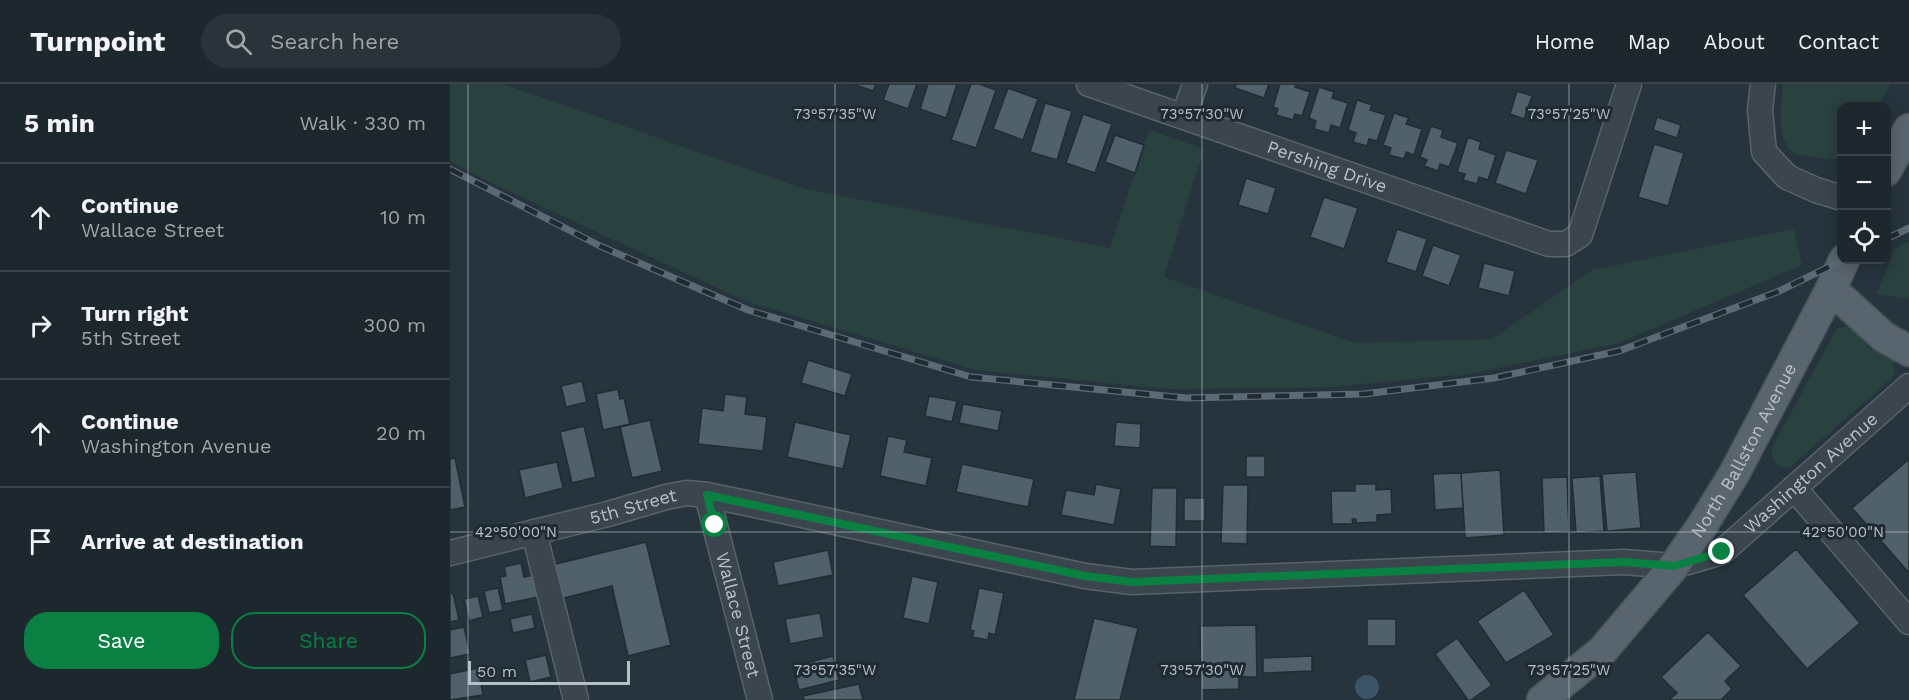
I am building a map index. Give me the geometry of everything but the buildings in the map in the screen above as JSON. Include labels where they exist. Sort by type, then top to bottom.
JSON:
[{"type":"main road","points":[[1891,163],[1909,129]]},
{"type":"main road","name":"North Ballston Avenue","points":[[1542,700],[1603,650],[1674,566],[1702,526],[1734,474],[1842,264]]},
{"type":"main road","points":[[1831,289],[1884,337],[1909,351]]},
{"type":"street","name":"Pershing Drive","points":[[1089,84],[1549,244],[1566,244],[1580,235],[1629,84]]},
{"type":"street","points":[[1184,116],[1195,84]]},
{"type":"street","points":[[1763,84],[1760,110],[1764,152],[1787,177],[1815,190],[1837,197]]},
{"type":"street","name":"Washington Avenue","points":[[1674,566],[1722,552],[1909,386]]},
{"type":"street","points":[[1794,488],[1909,622]]},
{"type":"street","name":"5th Street","points":[[450,553],[666,497],[687,494],[707,495],[1085,576],[1132,582],[1624,562],[1674,566]]},
{"type":"street","name":"Wallace Street","points":[[707,495],[760,700]]},
{"type":"street","points":[[534,532],[576,700]]},
{"type":"green space","points":[[450,84],[503,84],[805,189],[1110,248],[1149,130],[1204,149],[1164,277],[1355,343],[1492,339],[1592,270],[1794,229],[1802,265],[1619,343],[1470,374],[1318,388],[1169,389],[975,370],[745,301],[483,179],[450,161]]},
{"type":"green space","points":[[1783,84],[1890,84],[1881,102],[1837,102],[1837,158],[1797,154],[1788,147],[1782,130]]},
{"type":"green space","points":[[1909,241],[1909,299],[1877,294],[1889,264],[1891,264],[1895,248]]},
{"type":"green space","points":[[1850,326],[1859,333],[1868,347],[1893,361],[1895,372],[1891,379],[1790,467],[1780,467],[1772,456],[1775,442],[1837,328]]},
{"type":"water","points":[[1367,675],[1376,678],[1379,687],[1376,696],[1367,699],[1358,696],[1355,687],[1358,678]]},
{"type":"railway","points":[[450,169],[600,246],[748,310],[971,377],[1186,398],[1364,394],[1494,378],[1619,351],[1777,292],[1837,263]]},
{"type":"railway","points":[[1891,237],[1909,228]]},
{"type":"route","points":[[715,525],[707,495],[1085,576],[1132,582],[1624,562],[1674,566],[1722,552]]}]
